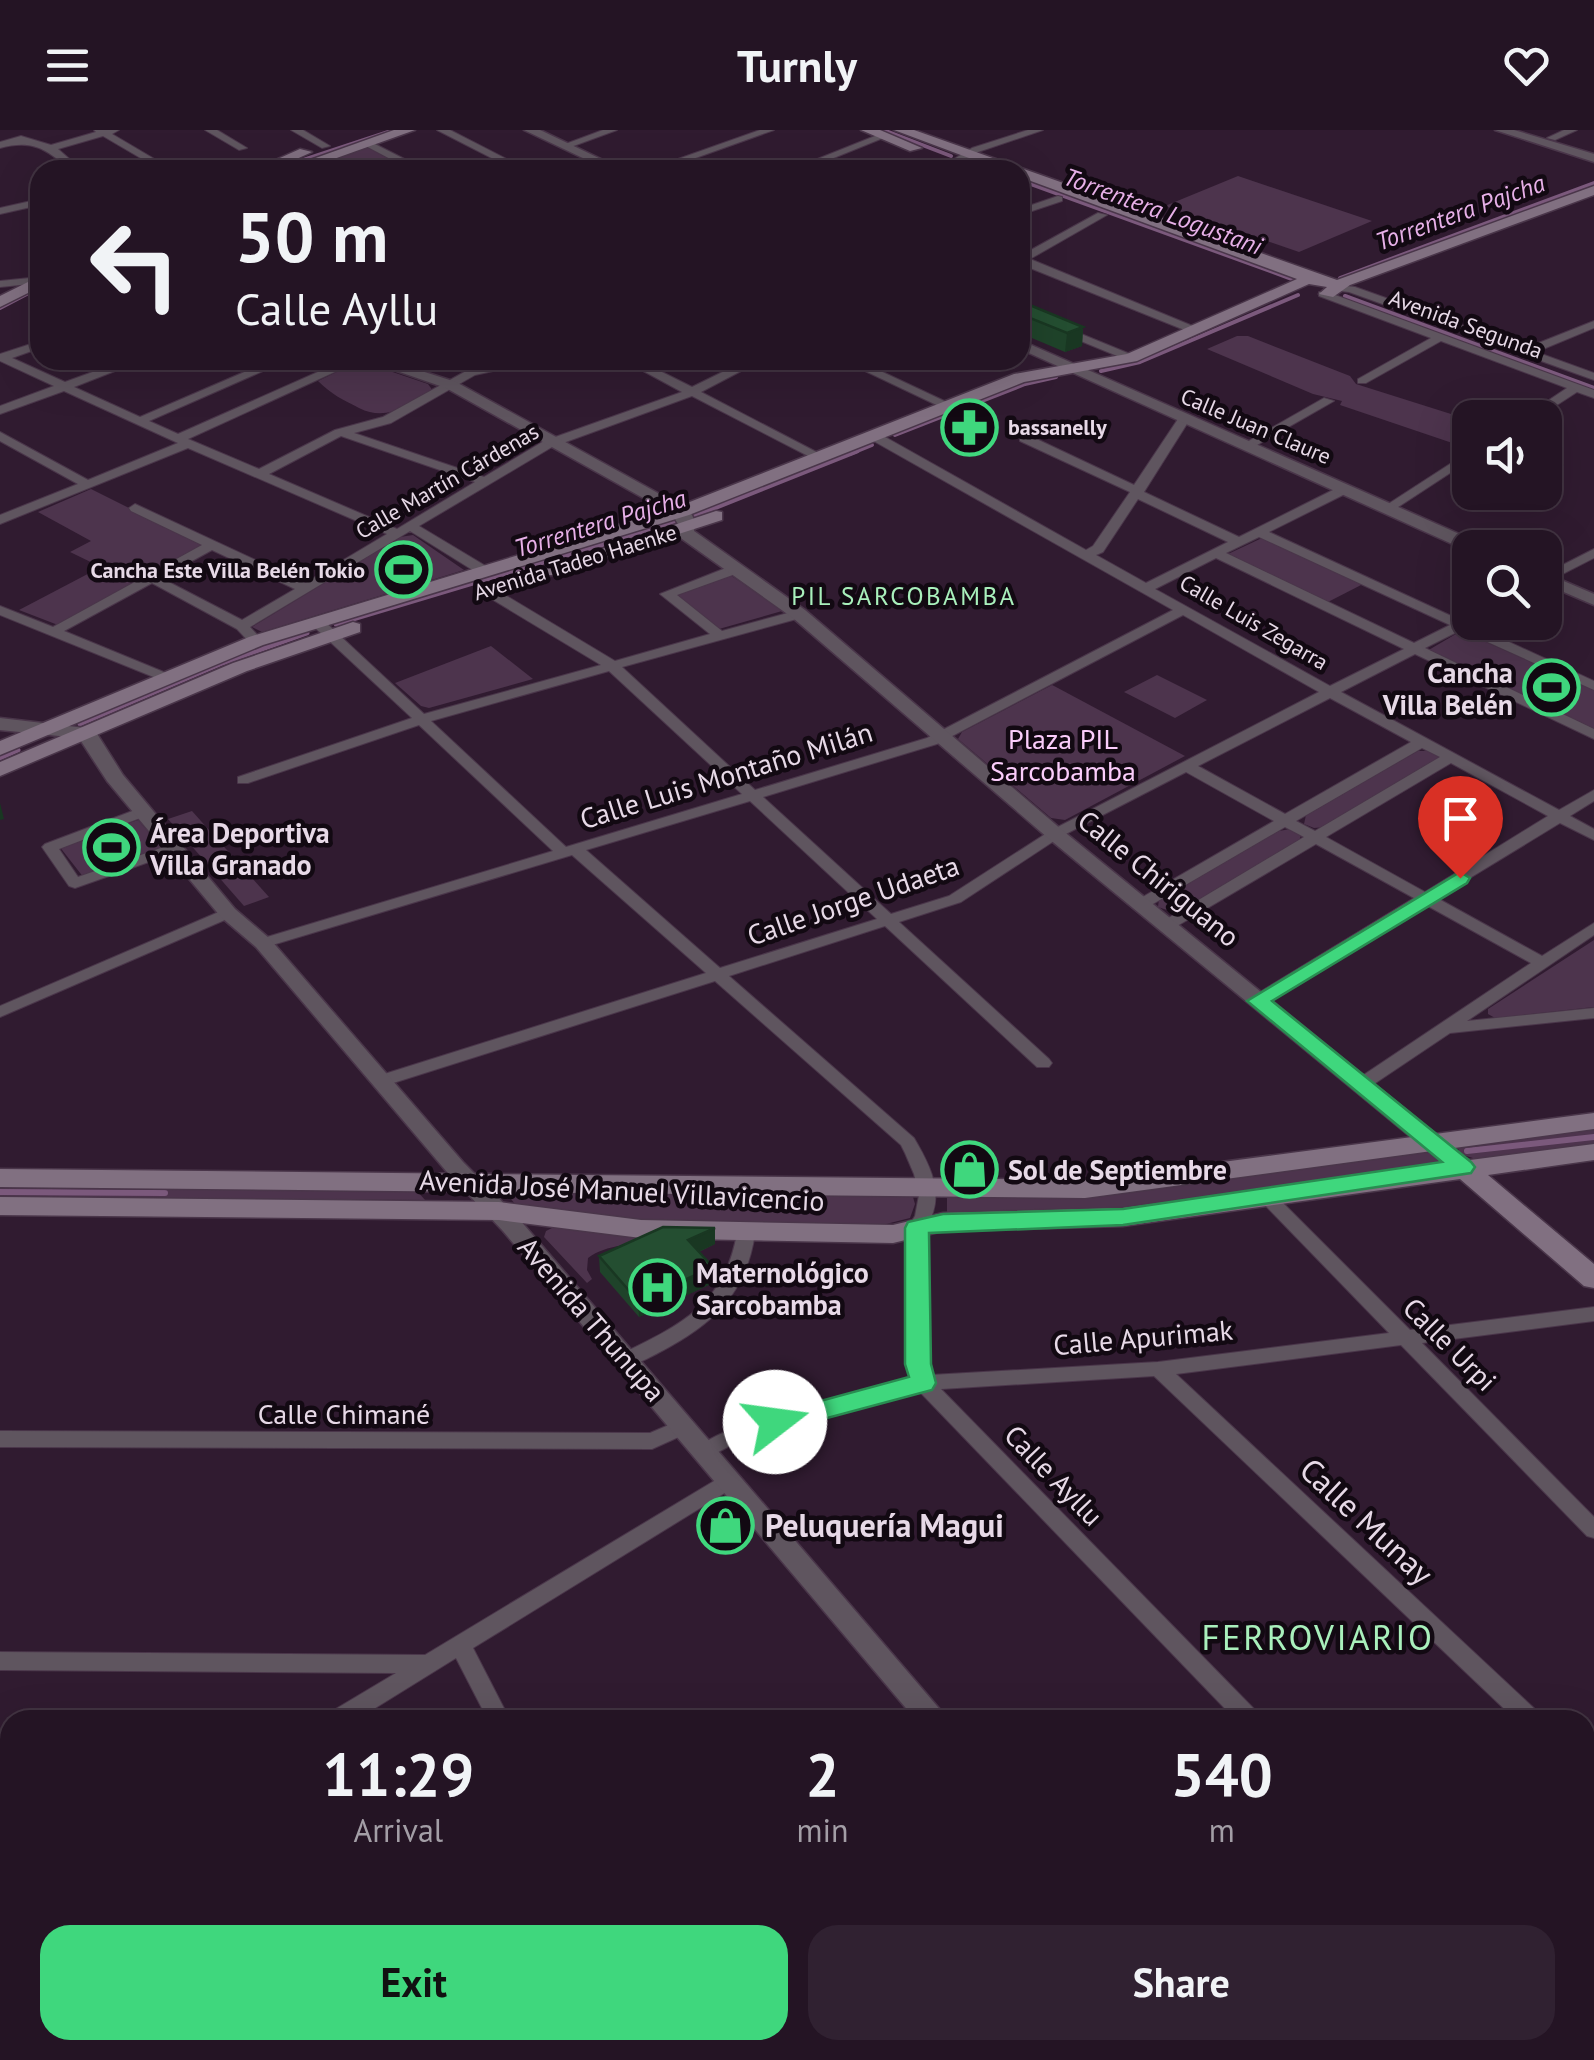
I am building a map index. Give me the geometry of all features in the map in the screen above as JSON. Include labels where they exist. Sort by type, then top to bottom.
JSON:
[{"type":"main road","points":[[287,160],[325,146],[408,130]]},
{"type":"main road","points":[[868,130],[934,160]]},
{"type":"main road","name":"Avenida Segunda","points":[[901,130],[986,160]]},
{"type":"main road","points":[[313,160],[372,136]]},
{"type":"main road","name":"Avenida Tadeo Haenke","points":[[0,770],[82,739],[323,628],[683,518],[893,445],[1035,389],[1094,380],[1156,364],[1426,237],[1594,175]]},
{"type":"main road","name":"Avenida Segunda","points":[[1030,176],[1320,284]]},
{"type":"main road","name":"Avenida Segunda","points":[[1030,189],[1320,284]]},
{"type":"main road","name":"Avenida Tadeo Haenke","points":[[683,518],[1020,378],[1130,358],[1320,284],[1594,190]]},
{"type":"main road","points":[[0,302],[30,286]]},
{"type":"main road","points":[[0,317],[30,301]]},
{"type":"main road","name":"Avenida Tadeo Haenke","points":[[0,750],[166,678],[249,634],[323,628]]},
{"type":"main road","name":"Avenida José Manuel Villavicencio","points":[[0,1178],[467,1180],[928,1189],[1126,1186],[1594,1121]]},
{"type":"main road","name":"Calle Chiriguano","points":[[1430,1142],[1594,1279]]},
{"type":"main road","name":"Avenida José Manuel Villavicencio","points":[[0,1206],[499,1211],[641,1229],[894,1234],[943,1222],[1123,1217],[1463,1167],[1594,1152]]},
{"type":"street","points":[[0,145],[42,130]]},
{"type":"street","points":[[210,130],[242,148]]},
{"type":"street","points":[[296,130],[325,146]]},
{"type":"street","points":[[442,130],[503,160]]},
{"type":"street","points":[[530,130],[596,160]]},
{"type":"street","points":[[565,146],[612,130]]},
{"type":"street","points":[[681,160],[769,130]]},
{"type":"street","points":[[958,160],[1038,130]]},
{"type":"street","points":[[1501,130],[1594,154]]},
{"type":"street","points":[[1523,130],[1594,154]]},
{"type":"street","points":[[1552,138],[1572,130]]},
{"type":"street","points":[[51,148],[106,131],[152,160]]},
{"type":"street","points":[[372,136],[404,160]]},
{"type":"street","points":[[821,160],[884,136]]},
{"type":"street","points":[[21,139],[51,148],[65,160]]},
{"type":"street","points":[[1030,209],[1058,199]]},
{"type":"street","points":[[0,211],[30,204]]},
{"type":"street","points":[[1030,255],[1102,215]]},
{"type":"street","points":[[1030,264],[1196,331]]},
{"type":"street","points":[[0,284],[30,281]]},
{"type":"street","name":"Avenida Segunda","points":[[1320,284],[1439,338],[1594,394]]},
{"type":"street","name":"Avenida Segunda","points":[[1320,284],[1352,290],[1594,377]]},
{"type":"street","points":[[1030,316],[1130,358]]},
{"type":"street","points":[[1527,352],[1594,324]]},
{"type":"street","points":[[1362,380],[1439,338]]},
{"type":"street","points":[[1,357],[30,347]]},
{"type":"street","name":"Calle Juan Claure","points":[[1030,348],[1452,537]]},
{"type":"street","points":[[1,357],[259,474],[402,529],[610,664],[1044,1064]]},
{"type":"street","points":[[0,410],[110,370]]},
{"type":"street","points":[[140,421],[259,370]]},
{"type":"street","points":[[0,520],[184,441],[334,370]]},
{"type":"street","name":"Calle Chiriguano","points":[[412,370],[456,381]]},
{"type":"street","name":"Calle Chiriguano","points":[[424,370],[456,381],[562,439],[683,518],[736,569],[799,614],[1054,834],[1430,1142]]},
{"type":"street","points":[[259,474],[342,432],[386,420],[472,372],[483,370]]},
{"type":"street","points":[[648,370],[820,458]]},
{"type":"street","name":"Calle Martín Cárdenas","points":[[249,634],[304,588],[484,480],[562,439],[690,393],[736,370]]},
{"type":"street","points":[[870,370],[949,406]]},
{"type":"street","points":[[1556,400],[1576,387]]},
{"type":"street","points":[[1246,446],[1328,402]]},
{"type":"street","points":[[1088,554],[1098,549],[1184,419]]},
{"type":"street","points":[[342,432],[484,480]]},
{"type":"street","points":[[0,436],[87,484]]},
{"type":"street","name":"Calle Luis Zegarra","points":[[874,436],[1594,835]]},
{"type":"street","points":[[1024,438],[1239,542]]},
{"type":"street","points":[[1388,508],[1452,467]]},
{"type":"street","points":[[1148,587],[1345,489]]},
{"type":"street","points":[[135,508],[304,588]]},
{"type":"street","points":[[1259,532],[1452,616]]},
{"type":"street","points":[[54,632],[212,545]]},
{"type":"street","points":[[1216,553],[1594,734]]},
{"type":"street","points":[[1562,570],[1594,553]]},
{"type":"street","points":[[719,636],[668,594],[736,569]]},
{"type":"street","points":[[152,578],[249,634]]},
{"type":"street","points":[[1562,586],[1594,600]]},
{"type":"street","points":[[0,610],[166,678]]},
{"type":"street","name":"Calle Luis Montaño Milán","points":[[263,943],[942,737],[1185,610]]},
{"type":"street","points":[[243,780],[423,719],[799,614]]},
{"type":"street","points":[[323,628],[569,851],[908,1142],[928,1189],[928,1214],[917,1228],[918,1364],[923,1383]]},
{"type":"street","name":"Calle Jorge Udaeta","points":[[384,1080],[955,899],[1054,834],[1452,629]]},
{"type":"street","points":[[1501,640],[1594,686]]},
{"type":"street","points":[[0,724],[34,735]]},
{"type":"street","points":[[0,740],[34,735],[82,739]]},
{"type":"street","name":"Avenida Thunupa","points":[[82,739],[108,761],[114,777],[245,932],[263,943],[628,1359],[926,1710]]},
{"type":"street","points":[[1140,905],[1421,742]]},
{"type":"street","points":[[1166,926],[1449,758]]},
{"type":"street","points":[[1186,766],[1543,963]]},
{"type":"street","points":[[1258,1001],[1594,795]]},
{"type":"street","points":[[143,812],[50,847],[75,882],[175,848]]},
{"type":"street","points":[[0,1012],[228,912]]},
{"type":"street","points":[[1362,1084],[1592,931]]},
{"type":"street","points":[[1446,1028],[1594,1012]]},
{"type":"street","name":"Calle Urpi","points":[[1267,1197],[1594,1530]]},
{"type":"street","points":[[628,1359],[682,1331],[724,1296],[738,1276],[746,1233]]},
{"type":"street","name":"Calle Apurimak","points":[[705,1451],[737,1433],[923,1383],[1158,1369],[1594,1314]]},
{"type":"street","name":"Calle Munay","points":[[1158,1369],[1520,1710]]},
{"type":"street","name":"Calle Ayllu","points":[[923,1383],[1240,1710]]},
{"type":"street","name":"Calle Chimané","points":[[0,1439],[652,1441],[685,1426]]},
{"type":"street","points":[[354,1710],[730,1480]]},
{"type":"street","points":[[461,1647],[494,1710]]},
{"type":"street","points":[[0,1661],[431,1664]]},
{"type":"green space","points":[[368,147],[392,160],[330,160]]},
{"type":"green space","points":[[1238,176],[1372,221],[1299,252],[1165,206]]},
{"type":"green space","points":[[1237,336],[1248,336],[1350,376],[1356,384],[1452,414],[1452,443],[1340,405],[1342,401],[1313,394],[1207,349]]},
{"type":"green space","points":[[341,370],[387,370],[428,384],[433,391],[397,410],[379,413],[347,402],[318,381]]},
{"type":"green space","points":[[91,489],[203,545],[58,625],[19,610],[101,567],[70,552],[91,541],[38,512]]},
{"type":"green space","points":[[413,535],[464,570],[262,632],[252,627],[400,537]]},
{"type":"green space","points":[[1262,538],[1365,583],[1326,603],[1228,554]]},
{"type":"green space","points":[[730,575],[782,611],[719,629],[675,595]]},
{"type":"green space","points":[[1452,636],[1452,640],[1481,640],[1594,690],[1594,731],[1427,651]]},
{"type":"green space","points":[[491,646],[533,679],[429,708],[421,706],[395,683]]},
{"type":"green space","points":[[1157,675],[1207,700],[1175,718],[1124,692]]},
{"type":"green space","name":"Plaza PIL Sarcobamba","points":[[1052,685],[1185,756],[1065,820],[1051,818],[958,739],[962,732]]},
{"type":"green space","points":[[1418,751],[1432,751],[1441,759],[1326,827],[1304,824],[1306,815]]},
{"type":"green space","points":[[192,811],[269,897],[244,906],[168,819]]},
{"type":"green space","name":"Área Deportiva Villa Granado","points":[[138,820],[164,850],[84,878],[59,846]]},
{"type":"green space","points":[[1290,829],[1301,835],[1299,842],[1181,910],[1173,912],[1158,907],[1159,899],[1279,831]]},
{"type":"green space","points":[[1594,940],[1594,1007],[1495,1018],[1488,1014],[1488,1009]]},
{"type":"green space","points":[[1594,1128],[1594,1145],[1476,1159],[1460,1154],[1457,1145]]},
{"type":"green space","points":[[1425,1148],[1443,1163],[1111,1211],[947,1212],[947,1196],[1113,1195]]},
{"type":"green space","points":[[0,1186],[407,1189],[418,1192],[425,1200],[0,1197]]},
{"type":"green space","points":[[505,1187],[913,1197],[915,1204],[910,1218],[874,1227],[652,1221],[516,1205]]},
{"type":"green space","points":[[556,1226],[648,1234],[588,1258],[587,1270],[592,1279],[587,1283],[544,1237],[546,1231]]},
{"type":"building","points":[[1030,305],[1083,327],[1067,333],[1030,318]]},
{"type":"building","name":"Maternológico Sarcobamba","points":[[663,1227],[715,1228],[688,1240],[713,1267],[638,1301],[599,1256]]},
{"type":"waterway","points":[[303,160],[394,130]]},
{"type":"waterway","name":"Torrentera Logustani","points":[[883,130],[951,156]]},
{"type":"waterway","name":"Torrentera Pajcha","points":[[1340,278],[1594,183]]},
{"type":"waterway","name":"Torrentera Logustani","points":[[1030,184],[1292,279]]},
{"type":"waterway","points":[[0,308],[30,292]]},
{"type":"waterway","name":"Torrentera Pajcha","points":[[1101,371],[1140,362],[1298,295]]},
{"type":"waterway","name":"Torrentera Logustani","points":[[1345,296],[1594,388]]},
{"type":"waterway","name":"Torrentera Pajcha","points":[[895,435],[1025,384],[1056,377]]},
{"type":"waterway","name":"Torrentera Pajcha","points":[[850,454],[872,445]]},
{"type":"waterway","name":"Torrentera Pajcha","points":[[336,624],[684,520],[857,451]]},
{"type":"waterway","name":"Torrentera Pajcha","points":[[80,724],[220,664],[307,633]]},
{"type":"waterway","name":"Torrentera Pajcha","points":[[0,758],[18,750]]},
{"type":"waterway","points":[[1467,1151],[1594,1137]]},
{"type":"waterway","points":[[0,1192],[165,1193]]},
{"type":"place","name":"bassanelly","points":[[969,427]]},
{"type":"place","name":"Cancha Este Villa Belén Tokio","points":[[404,570]]},
{"type":"place","name":"Cancha Villa Belén","points":[[1552,688]]},
{"type":"place","name":"Área Deportiva Villa Granado","points":[[111,848]]},
{"type":"place","name":"Sol de Septiembre","points":[[969,1169]]},
{"type":"place","name":"Maternológico Sarcobamba","points":[[657,1288]]},
{"type":"place","name":"Peluquería Magui","points":[[726,1525]]},
{"type":"district","name":"PIL SARCOBAMBA","points":[[904,596]]},
{"type":"district","name":"FERROVIARIO","points":[[1318,1637]]},
{"type":"route","points":[[775,1422],[923,1383],[918,1364],[917,1228],[943,1222],[1123,1217],[1463,1167],[1258,1001],[1460,878]]}]
